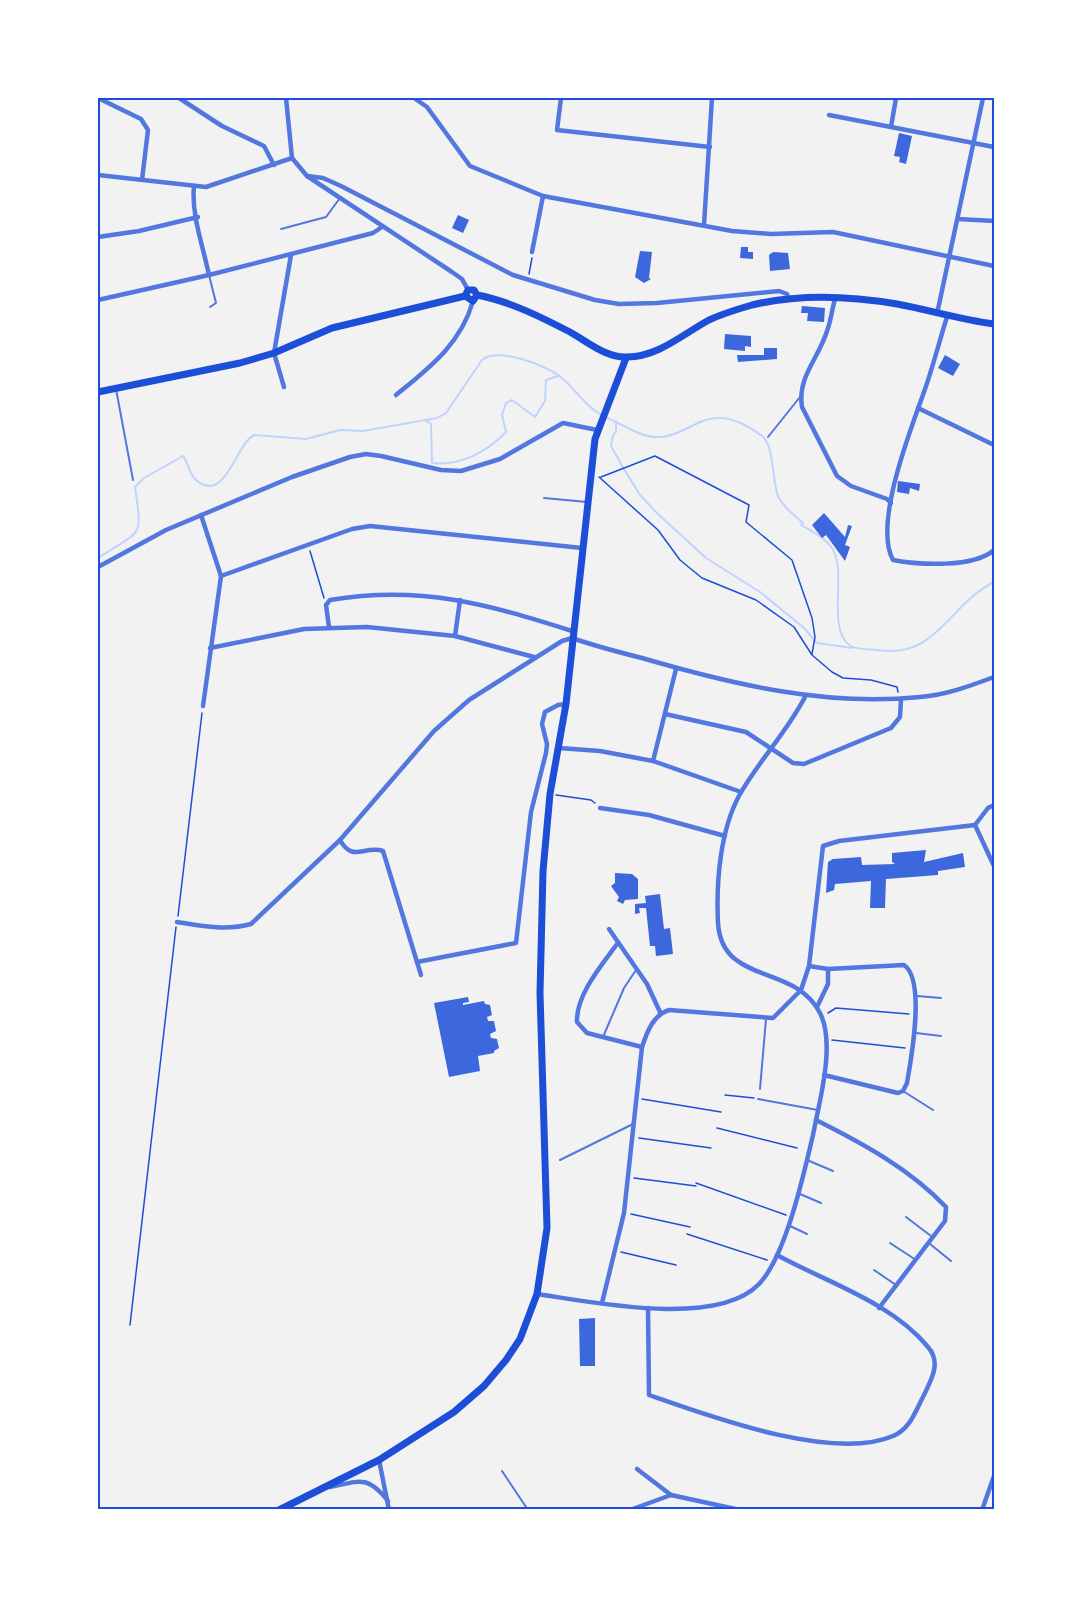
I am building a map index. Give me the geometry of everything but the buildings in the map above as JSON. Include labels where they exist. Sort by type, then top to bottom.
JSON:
[{"type":"main road","points":[[98,392],[208,371],[274,353],[332,328],[467,293],[475,298],[511,305],[564,329],[610,355],[626,358],[648,354],[731,311],[789,299],[835,299],[898,304],[947,317],[994,324]]},
{"type":"main road","points":[[279,1509],[379,1460],[446,1419],[484,1386],[520,1339],[537,1294],[547,1228],[540,993],[543,871],[550,795],[566,704],[587,502],[597,430],[626,358]]},
{"type":"street","points":[[98,98],[141,119],[148,130],[142,180]]},
{"type":"street","points":[[179,98],[222,126],[264,146],[274,165]]},
{"type":"street","points":[[285,98],[292,158],[307,176],[462,279],[467,293]]},
{"type":"street","points":[[414,98],[427,107],[470,166],[543,196],[732,231],[771,234],[833,232],[994,266]]},
{"type":"street","points":[[561,98],[557,130],[710,147]]},
{"type":"street","points":[[704,225],[712,98]]},
{"type":"street","points":[[891,127],[896,98]]},
{"type":"street","points":[[937,314],[951,256],[982,98]]},
{"type":"street","points":[[829,115],[994,147]]},
{"type":"street","points":[[98,175],[206,187],[292,158]]},
{"type":"street","points":[[307,176],[323,178],[341,186],[479,260],[529,281],[620,304],[657,303],[779,291],[787,294],[789,299]]},
{"type":"street","points":[[194,186],[192,204],[198,217],[209,275]]},
{"type":"street","points":[[532,252],[543,196]]},
{"type":"street","points":[[98,237],[198,217]]},
{"type":"street","points":[[958,219],[994,221]]},
{"type":"street","points":[[98,300],[291,255],[373,233],[382,227]]},
{"type":"street","points":[[284,387],[274,353],[291,255]]},
{"type":"street","points":[[396,395],[452,345],[464,327],[475,298]]},
{"type":"street","points":[[835,299],[827,332],[805,375],[801,397],[802,407],[837,476],[851,486],[891,502]]},
{"type":"street","points":[[947,317],[904,444],[891,502],[887,547],[893,560],[916,564],[976,560],[994,550]]},
{"type":"street","points":[[918,408],[994,445]]},
{"type":"street","points":[[98,567],[157,535],[201,515],[292,477],[350,457],[366,454],[441,470],[461,471],[500,459],[563,423],[597,430]]},
{"type":"street","points":[[201,515],[221,576],[203,706]]},
{"type":"street","points":[[221,576],[352,529],[370,526],[582,548]]},
{"type":"street","points":[[329,627],[326,604],[330,600],[387,593],[460,600],[497,608],[676,669],[806,695],[901,699],[955,691],[994,677]]},
{"type":"street","points":[[455,636],[460,600]]},
{"type":"street","points":[[210,648],[304,629],[368,627],[455,636],[534,657]]},
{"type":"street","points":[[177,922],[218,928],[237,928],[251,924],[340,840],[434,731],[469,700],[572,635]]},
{"type":"street","points":[[653,761],[676,669]]},
{"type":"street","points":[[537,1294],[648,1308],[691,1308],[726,1301],[759,1284],[777,1255],[798,1192],[818,1110],[824,1075],[825,1039],[822,1016],[801,990],[792,984],[741,965],[722,943],[718,924],[719,883],[725,836],[741,792],[786,731],[806,695]]},
{"type":"street","points":[[665,714],[746,732],[793,763],[804,764],[891,728],[900,717],[901,699]]},
{"type":"street","points":[[417,962],[516,943],[531,812],[547,744],[542,724],[545,712],[558,705],[566,704]]},
{"type":"street","points":[[559,748],[600,751],[653,761],[741,792]]},
{"type":"street","points":[[660,1012],[669,1010],[766,1019],[779,1013],[801,990],[809,966],[823,846],[828,842],[882,838],[975,825],[988,808],[994,806]]},
{"type":"street","points":[[600,808],[649,815],[725,836]]},
{"type":"street","points":[[975,825],[994,866]]},
{"type":"street","points":[[340,840],[345,849],[354,853],[376,849],[383,851],[421,975]]},
{"type":"street","points":[[609,928],[616,944],[647,984],[660,1012]]},
{"type":"street","points":[[616,944],[582,999],[577,1012],[580,1028],[602,1037],[642,1047]]},
{"type":"street","points":[[809,966],[828,969],[904,965],[915,982],[915,1015],[907,1083],[903,1091],[898,1093],[824,1075]]},
{"type":"street","points":[[814,1005],[828,984],[828,969]]},
{"type":"street","points":[[602,1303],[617,1252],[624,1213],[642,1047],[660,1012]]},
{"type":"street","points":[[816,1120],[877,1153],[936,1196],[946,1207],[945,1221],[879,1308]]},
{"type":"street","points":[[648,1308],[649,1395],[788,1438],[843,1443],[894,1436],[908,1426],[930,1383],[936,1362],[933,1353],[922,1340],[879,1308],[777,1255]]},
{"type":"street","points":[[379,1460],[389,1509]]},
{"type":"street","points":[[637,1469],[671,1495],[740,1509]]},
{"type":"street","points":[[982,1509],[994,1476]]},
{"type":"street","points":[[325,1488],[364,1481],[377,1487],[388,1501]]},
{"type":"street","points":[[632,1509],[671,1495]]},
{"type":"lane","points":[[281,229],[326,217],[340,198]]},
{"type":"lane","points":[[209,275],[216,303],[210,307]]},
{"type":"lane","points":[[116,389],[133,480]]},
{"type":"lane","points":[[768,437],[801,397]]},
{"type":"lane","points":[[544,498],[587,502]]},
{"type":"lane","points":[[602,1037],[624,988],[636,970]]},
{"type":"lane","points":[[915,996],[941,998]]},
{"type":"lane","points":[[760,1089],[766,1019]]},
{"type":"lane","points":[[913,1032],[941,1036]]},
{"type":"lane","points":[[903,1091],[933,1110]]},
{"type":"lane","points":[[758,1099],[818,1110]]},
{"type":"lane","points":[[560,1160],[633,1124]]},
{"type":"lane","points":[[807,1160],[833,1171]]},
{"type":"lane","points":[[798,1192],[821,1203]]},
{"type":"lane","points":[[906,1217],[933,1238]]},
{"type":"lane","points":[[787,1225],[807,1234]]},
{"type":"lane","points":[[890,1243],[916,1260]]},
{"type":"lane","points":[[930,1243],[951,1261]]},
{"type":"lane","points":[[874,1270],[896,1285]]},
{"type":"lane","points":[[502,1471],[528,1509]]},
{"type":"path","points":[[529,281],[532,252]]},
{"type":"path","points":[[812,655],[815,637],[812,618],[792,560],[746,522],[749,505],[655,456],[600,478],[658,530],[680,560],[702,578],[756,600],[794,627],[812,655],[843,678],[871,680],[897,687]]},
{"type":"path","points":[[311,556],[326,604]]},
{"type":"path","points":[[130,1325],[203,706]]},
{"type":"path","points":[[550,795],[591,800],[600,808]]},
{"type":"path","points":[[822,1016],[836,1008],[915,1015]]},
{"type":"path","points":[[825,1039],[911,1049]]},
{"type":"path","points":[[725,1095],[758,1099]]},
{"type":"path","points":[[636,1098],[722,1112]]},
{"type":"path","points":[[717,1128],[797,1148]]},
{"type":"path","points":[[632,1137],[711,1148]]},
{"type":"path","points":[[628,1177],[696,1184],[790,1216]]},
{"type":"path","points":[[624,1213],[690,1227]]},
{"type":"path","points":[[687,1234],[773,1263]]},
{"type":"path","points":[[617,1252],[676,1265]]},
{"type":"waterway","points":[[98,558],[136,532],[139,517],[135,487],[144,478],[183,456],[196,480],[206,486],[215,485],[222,479],[241,449],[254,435],[306,439],[340,430],[363,431],[437,418],[446,413],[482,360],[499,356],[522,359],[555,373],[594,410],[645,435],[670,436],[700,422],[721,418],[743,424],[762,436],[769,447],[780,500],[803,523],[801,525],[833,549],[838,565],[840,629],[844,639],[851,646],[898,651],[915,646],[929,639],[978,592],[994,582]]},
{"type":"waterway","points":[[425,420],[431,424],[432,463],[463,460],[490,446],[506,432],[502,415],[506,403],[512,400],[535,417],[545,401],[546,380],[558,376]]},
{"type":"waterway","points":[[616,421],[616,432],[613,435],[611,446],[640,495],[657,513],[706,558],[760,592],[804,628],[817,643],[852,648]]}]
